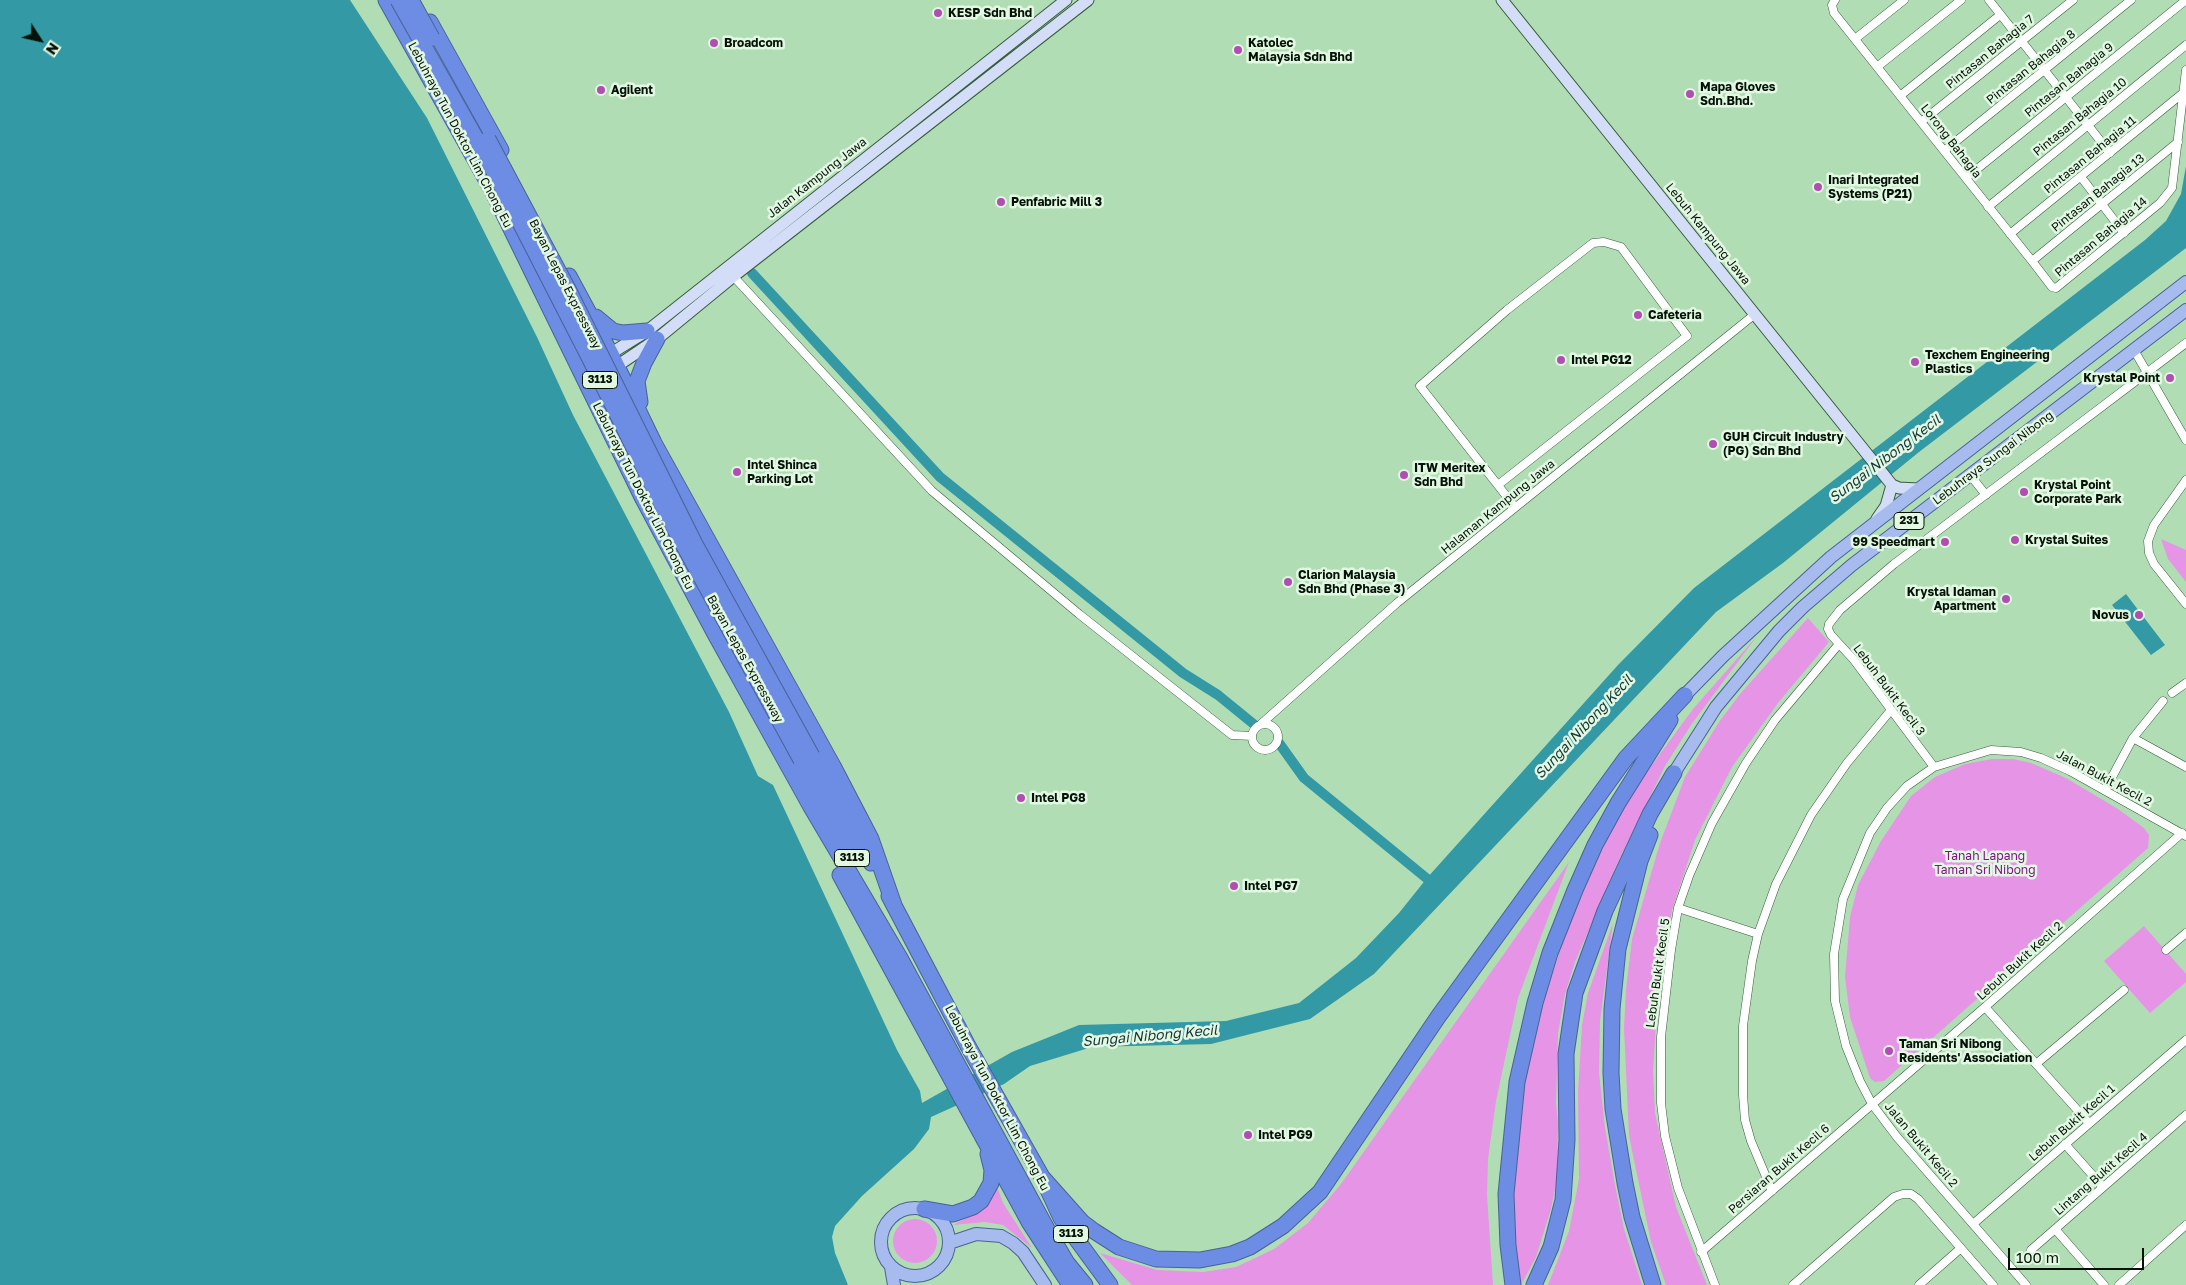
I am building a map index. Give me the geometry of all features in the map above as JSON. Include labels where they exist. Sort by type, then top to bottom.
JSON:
[{"type":"highway","name":"Lebuhraya Tun Doktor Lim Chong Eu","points":[[386,0],[492,190],[642,497],[689,586],[811,807],[900,958]]},
{"type":"highway","name":"Bayan Lepas Expressway","points":[[398,0],[487,158],[667,515],[806,758]]},
{"type":"highway","name":"Bayan Lepas Expressway","points":[[411,0],[514,186],[573,298],[695,544],[806,758]]},
{"type":"highway","name":"Lebuhraya Tun Doktor Lim Chong Eu","points":[[418,0],[578,292],[614,360],[654,443],[833,766],[871,839],[894,905]]},
{"type":"highway","points":[[534,277],[544,290],[576,348],[599,366],[614,360]]},
{"type":"highway","points":[[578,292],[598,319],[609,330],[623,334],[652,335],[637,381],[638,396],[654,443]]},
{"type":"highway","points":[[1042,1177],[1082,1222],[1094,1231],[1119,1247],[1156,1259],[1181,1261],[1217,1258],[1250,1247],[1283,1226],[1320,1192],[1459,987],[1626,758],[1685,695]]},
{"type":"highway","points":[[1513,1285],[1508,1246],[1506,1194],[1517,1082],[1535,1003],[1550,953],[1595,845],[1618,803],[1685,695]]},
{"type":"highway","name":"Lebuhraya Tun Doktor Lim Chong Eu","points":[[806,758],[894,905],[968,1046],[1042,1177],[1061,1218],[1110,1285]]},
{"type":"highway","name":"Lebuhraya Tun Doktor Lim Chong Eu","points":[[806,758],[948,1060],[1067,1263],[1084,1285]]},
{"type":"highway","points":[[1534,1285],[1551,1247],[1560,1214],[1566,1165],[1566,1054],[1575,993],[1605,911],[1650,814],[1674,773]]},
{"type":"highway","points":[[1653,1285],[1632,1217],[1618,1149],[1611,1073],[1612,1016],[1618,948],[1626,914],[1640,861],[1674,773]]},
{"type":"highway","points":[[811,807],[816,832],[948,1060]]},
{"type":"highway","points":[[924,1209],[953,1214],[964,1212],[980,1201],[991,1183],[992,1170],[978,1113]]},
{"type":"highway","points":[[985,1137],[1029,1222],[1070,1285]]},
{"type":"main road","name":"Lebuhraya Sungai Nibong","points":[[1685,695],[1722,656],[1802,582],[1918,488],[2186,282]]},
{"type":"main road","name":"Lebuhraya Sungai Nibong","points":[[1674,773],[1716,707],[1779,631],[1852,565],[2186,310]]},
{"type":"main road","points":[[891,1267],[917,1281],[932,1272],[943,1262],[949,1243],[948,1232],[943,1222],[934,1214],[924,1209],[915,1208],[898,1212],[885,1225],[881,1243],[882,1252],[891,1267],[894,1285]]},
{"type":"main road","points":[[949,1243],[976,1234],[1001,1236],[1014,1243],[1023,1252],[1045,1285]]},
{"type":"street","name":"Jalan Kampung Jawa","points":[[652,335],[1066,0]]},
{"type":"street","name":"Jalan Kampung Jawa","points":[[614,360],[733,276],[1088,0]]},
{"type":"street","name":"Lebuh Kampung Jawa","points":[[1502,0],[1890,483]]},
{"type":"street","points":[[1855,39],[1904,0]]},
{"type":"street","points":[[1877,67],[1961,0]]},
{"type":"street","points":[[1989,0],[2110,153]]},
{"type":"street","name":"Pintasan Bahagia 7","points":[[1921,122],[2072,0]]},
{"type":"street","name":"Pintasan Bahagia 8","points":[[1944,151],[2131,0]]},
{"type":"street","name":"Pintasan Bahagia 9","points":[[1966,178],[2186,0]]},
{"type":"street","name":"Lorong Bahagia","points":[[1833,2],[1834,13],[2052,287],[2056,288]]},
{"type":"street","points":[[1900,96],[2000,15]]},
{"type":"street","name":"Pintasan Bahagia 10","points":[[1988,207],[2186,45]]},
{"type":"street","name":"Pintasan Bahagia 14","points":[[2056,288],[2160,203],[2172,188],[2186,70]]},
{"type":"street","name":"Pintasan Bahagia 11","points":[[2010,234],[2183,93]]},
{"type":"street","name":"Pintasan Bahagia 13","points":[[2032,262],[2178,142]]},
{"type":"street","points":[[2081,177],[2124,233]]},
{"type":"street","points":[[1498,485],[1687,336],[1621,247],[1604,242],[1593,243],[1520,299],[1420,386],[1515,507]]},
{"type":"street","points":[[733,276],[932,491],[1079,614],[1228,732],[1232,735],[1252,736]]},
{"type":"street","name":"Halaman Kampung Jawa","points":[[1261,724],[1397,602],[1755,314]]},
{"type":"street","points":[[1970,475],[1986,495],[2186,343]]},
{"type":"street","points":[[2134,350],[2149,371],[2186,440]]},
{"type":"street","points":[[581,371],[594,363]]},
{"type":"street","points":[[2186,480],[2154,525],[2148,541],[2149,553],[2154,564],[2186,604]]},
{"type":"street","points":[[1876,521],[1886,506],[1890,483],[1908,489],[1918,488]]},
{"type":"street","name":"Lebuh Bukit Kecil 3","points":[[1934,767],[1831,634],[1828,626],[1840,610],[1865,588],[1986,495]]},
{"type":"street","name":"Lebuh Bukit Kecil 5","points":[[1715,1285],[1701,1252],[1671,1162],[1661,1103],[1662,1030],[1670,950],[1678,908],[1712,823],[1746,762],[1775,720],[1839,644]]},
{"type":"street","points":[[2172,693],[2186,683]]},
{"type":"street","points":[[2105,790],[2133,738],[2164,701]]},
{"type":"street","points":[[1772,1191],[1751,1142],[1743,1095],[1743,1026],[1752,961],[1758,934],[1776,884],[1811,815],[1847,763],[1891,710]]},
{"type":"street","points":[[1261,724],[1268,724],[1276,729],[1279,739],[1276,746],[1269,750],[1261,750],[1254,745],[1252,736],[1253,732],[1261,724]]},
{"type":"street","points":[[2133,738],[2186,767]]},
{"type":"street","name":"Jalan Bukit Kecil 2","points":[[2026,1285],[1897,1137],[1872,1104],[1852,1061],[1836,1001],[1834,954],[1843,899],[1854,867],[1870,833],[1887,808],[1907,786],[1934,767],[1991,750],[2008,750],[2041,758],[2105,790],[2184,835]]},
{"type":"street","name":"Lebuh Bukit Kecil 2","points":[[1872,1104],[2184,835]]},
{"type":"street","points":[[1678,908],[1758,934]]},
{"type":"street","points":[[2166,950],[2186,933]]},
{"type":"street","points":[[2036,1064],[2124,990]]},
{"type":"street","points":[[1985,1007],[2089,1124]]},
{"type":"street","name":"Lebuh Bukit Kecil 1","points":[[1973,1224],[2186,1040]]},
{"type":"street","name":"Persiaran Bukit Kecil 6","points":[[1701,1252],[1872,1104]]},
{"type":"street","name":"Lintang Bukit Kecil 4","points":[[2031,1250],[2186,1115]]},
{"type":"street","points":[[2065,1144],[2104,1187]]},
{"type":"street","points":[[1793,1285],[1894,1197],[1911,1194],[1918,1199],[1993,1285]]},
{"type":"street","points":[[2119,1285],[2186,1226]]},
{"type":"street","points":[[2055,1229],[2104,1285]]},
{"type":"street","points":[[1919,1285],[1961,1248]]},
{"type":"green space","points":[[2161,539],[2186,550],[2186,582],[2168,559]]},
{"type":"green space","points":[[1808,618],[1829,642],[1778,703],[1732,767],[1695,840],[1672,910],[1665,946],[1656,1022],[1653,1071],[1655,1113],[1676,1207],[1707,1285],[1666,1285],[1651,1242],[1629,1136],[1624,1028],[1632,939],[1660,843],[1685,777],[1719,722],[1740,694]]},
{"type":"green space","points":[[1757,636],[1691,725],[1665,766],[1617,864],[1575,962],[1565,994],[1558,1033],[1556,1103],[1558,1124],[1557,1179],[1551,1209],[1536,1257],[1521,1285],[1516,1285],[1512,1213],[1521,1101],[1529,1057],[1548,987],[1568,927],[1618,817],[1638,784],[1693,709]]},
{"type":"green space","name":"Tanah Lapang Taman Sri Nibong","points":[[1992,759],[2013,759],[2031,763],[2066,778],[2118,809],[2144,828],[2149,835],[2148,848],[1884,1081],[1875,1082],[1870,1078],[1850,1017],[1845,977],[1850,917],[1858,885],[1881,841],[1911,796],[1935,777],[1965,764]]},
{"type":"green space","points":[[1569,862],[1518,998],[1496,1101],[1488,1159],[1487,1195],[1493,1285],[1132,1285],[1100,1253],[1157,1270],[1203,1272],[1236,1267],[1274,1249],[1308,1223],[1341,1184]]},
{"type":"green space","points":[[1613,923],[1600,1021],[1599,1073],[1605,1128],[1615,1185],[1624,1229],[1642,1285],[1548,1285],[1569,1231],[1579,1179],[1578,1092],[1582,1025],[1588,993]]},
{"type":"green space","points":[[2144,926],[2186,974],[2186,982],[2150,1013],[2104,961]]},
{"type":"green space","points":[[995,1181],[1003,1203],[1032,1248],[1003,1225],[985,1222],[953,1225],[981,1210],[990,1202]]},
{"type":"green space","points":[[919,1219],[931,1225],[936,1232],[936,1250],[931,1257],[924,1262],[911,1263],[903,1260],[896,1253],[893,1237],[896,1229],[903,1222]]},
{"type":"water","name":"Sungai Nibong Kecil","points":[[0,0],[350,0],[427,118],[537,337],[573,415],[729,712],[758,776],[773,785],[897,1050],[920,1091],[922,1103],[1012,1052],[1079,1025],[1226,1021],[1299,1003],[1356,958],[1399,913],[1427,878],[1618,665],[1694,588],[2145,240],[2166,221],[2181,194],[2186,166],[2186,248],[1919,452],[1783,563],[1716,612],[1374,974],[1310,1019],[1211,1044],[1092,1047],[1030,1066],[1004,1084],[931,1117],[929,1129],[914,1149],[862,1196],[835,1226],[832,1237],[835,1253],[848,1285],[0,1285]]},
{"type":"water","points":[[2126,594],[2165,645],[2151,655],[2112,605]]},
{"type":"waterway","points":[[752,273],[940,477],[1183,673],[1218,695],[1256,726]]},
{"type":"waterway","points":[[1279,743],[1304,778],[1436,886]]},
{"type":"place","name":"KESP Sdn Bhd","points":[[938,13]]},
{"type":"place","name":"Broadcom","points":[[714,43]]},
{"type":"place","name":"Katolec Malaysia Sdn Bhd","points":[[1238,50]]},
{"type":"place","name":"Agilent","points":[[601,90]]},
{"type":"place","name":"Mapa Gloves Sdn.Bhd.","points":[[1690,94]]},
{"type":"place","name":"Inari Integrated Systems (P21)","points":[[1818,187]]},
{"type":"place","name":"Penfabric Mill 3","points":[[1001,202]]},
{"type":"place","name":"Cafeteria","points":[[1638,315]]},
{"type":"place","name":"Intel PG12","points":[[1561,360]]},
{"type":"place","name":"Texchem Engineering Plastics","points":[[1915,362]]},
{"type":"place","name":"Krystal Point","points":[[2170,378]]},
{"type":"place","name":"GUH Circuit Industry (PG) Sdn Bhd","points":[[1713,444]]},
{"type":"place","name":"Intel Shinca Parking Lot","points":[[737,472]]},
{"type":"place","name":"ITW Meritex Sdn Bhd","points":[[1404,475]]},
{"type":"place","name":"Krystal Point Corporate Park","points":[[2024,492]]},
{"type":"place","name":"Krystal Suites","points":[[2015,540]]},
{"type":"place","name":"99 Speedmart","points":[[1945,542]]},
{"type":"place","name":"Clarion Malaysia Sdn Bhd (Phase 3)","points":[[1288,582]]},
{"type":"place","name":"Krystal Idaman Apartment","points":[[2006,599]]},
{"type":"place","name":"Novus","points":[[2139,615]]},
{"type":"place","name":"Intel PG8","points":[[1021,798]]},
{"type":"place","name":"Intel PG7","points":[[1234,886]]},
{"type":"place","name":"Taman Sri Nibong Residents' Association","points":[[1889,1051]]},
{"type":"place","name":"Intel PG9","points":[[1248,1135]]}]
